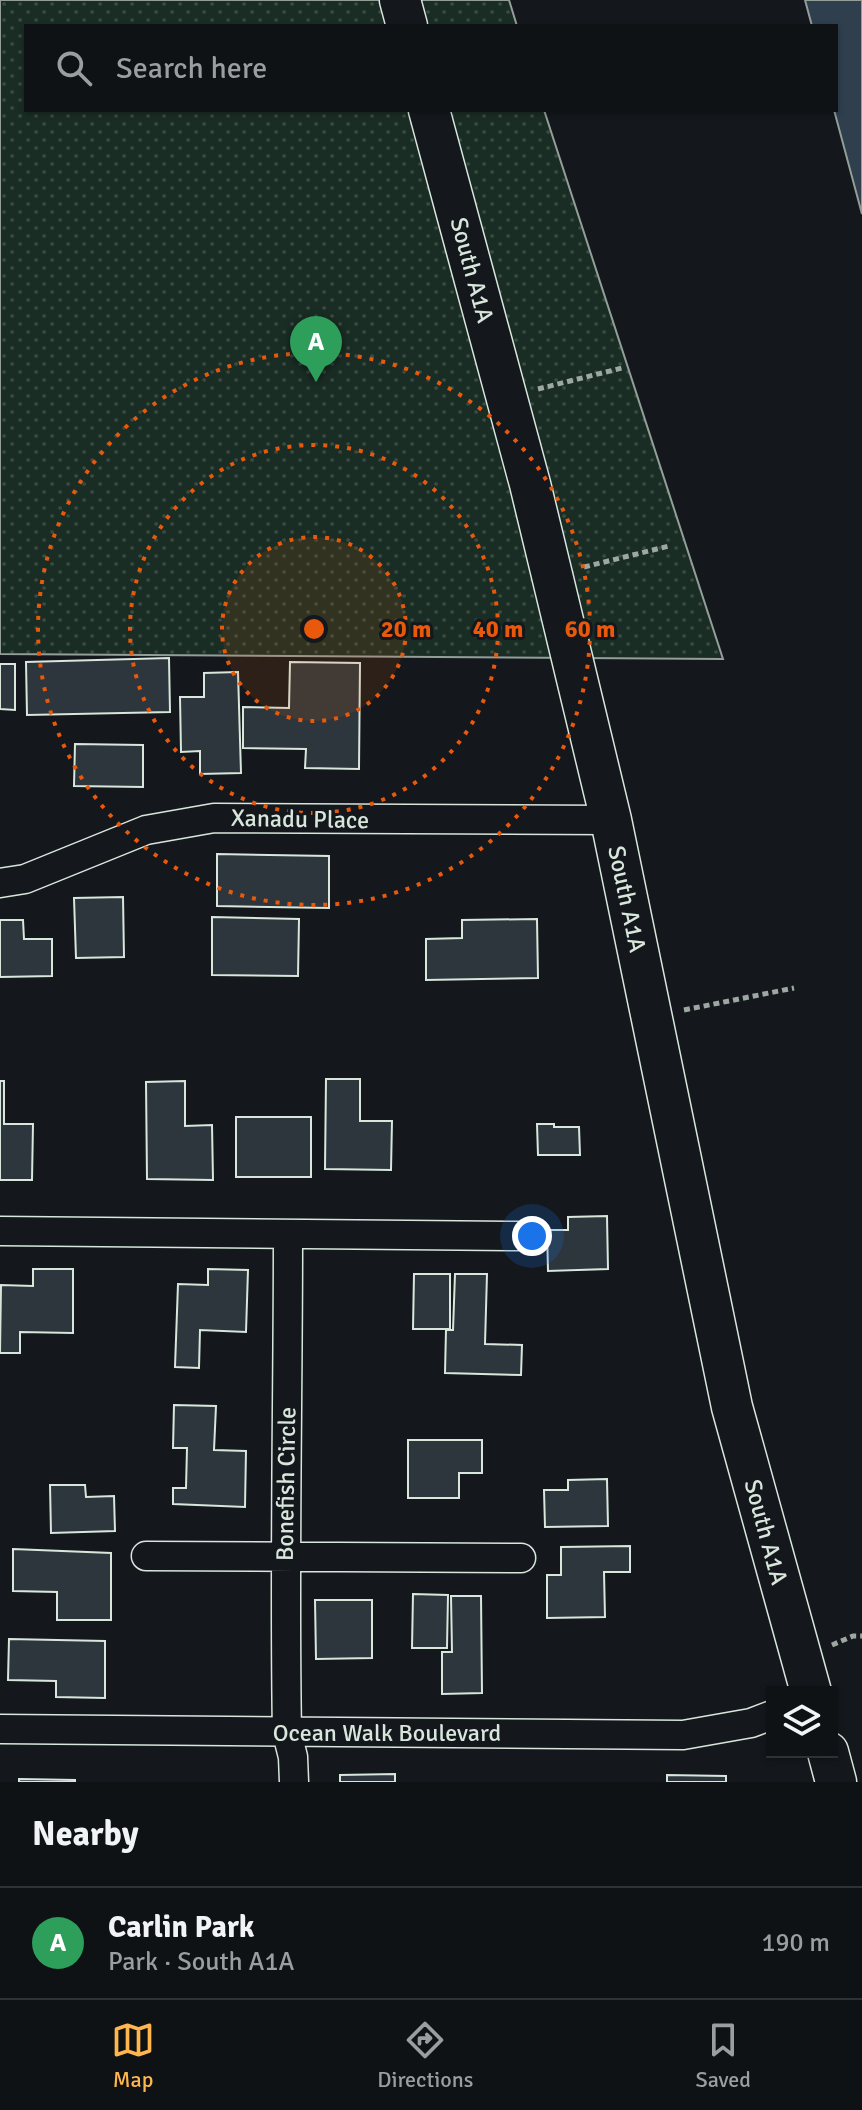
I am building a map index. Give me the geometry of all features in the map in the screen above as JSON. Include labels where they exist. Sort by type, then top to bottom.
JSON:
[{"type":"street","points":[[400,0],[406,24]]},
{"type":"street","name":"South A1A","points":[[430,112],[552,575],[611,820],[732,1407],[809,1686]]},
{"type":"street","name":"Xanadu Place","points":[[0,883],[25,879],[146,830],[214,818],[611,820]]},
{"type":"street","points":[[0,1231],[518,1236]]},
{"type":"street","name":"Bonefish Circle","points":[[288,1234],[284,1556],[287,1733],[293,1757],[294,1782]]},
{"type":"street","points":[[146,1556],[521,1558]]},
{"type":"street","name":"Ocean Walk Boulevard","points":[[0,1729],[683,1735],[751,1723],[766,1717]]},
{"type":"street","points":[[830,1758],[836,1782]]},
{"type":"path","points":[[506,397],[622,368]]},
{"type":"path","points":[[552,575],[669,546]]},
{"type":"path","points":[[652,1017],[794,988]]},
{"type":"green space","points":[[0,0],[509,0],[516,24],[24,24],[24,112],[545,112],[723,659],[0,654]]},
{"type":"water","points":[[805,0],[862,0],[862,214],[835,112],[838,112],[838,24],[811,24]]},
{"type":"building","points":[[169,658],[170,712],[27,715],[26,662]]},
{"type":"building","points":[[290,662],[360,663],[359,769],[305,768],[306,749],[243,748],[243,707],[289,708]]},
{"type":"building","points":[[0,664],[15,664],[15,710],[0,709]]},
{"type":"building","points":[[238,672],[241,773],[200,774],[200,751],[181,752],[180,697],[204,697],[204,673]]},
{"type":"building","points":[[75,744],[143,745],[143,787],[74,786]]},
{"type":"building","points":[[217,854],[329,856],[329,908],[217,906]]},
{"type":"building","points":[[123,897],[124,957],[76,958],[74,898]]},
{"type":"building","points":[[212,917],[299,919],[298,976],[212,975]]},
{"type":"building","points":[[537,919],[538,978],[426,980],[426,939],[462,938],[462,920]]},
{"type":"building","points":[[0,920],[23,920],[24,939],[52,939],[52,976],[0,977]]},
{"type":"building","points":[[326,1079],[360,1079],[360,1121],[392,1121],[391,1170],[325,1169]]},
{"type":"building","points":[[0,1081],[4,1081],[4,1124],[33,1124],[32,1180],[0,1180]]},
{"type":"building","points":[[185,1081],[185,1126],[212,1125],[213,1180],[147,1179],[146,1082]]},
{"type":"building","points":[[236,1117],[311,1117],[311,1177],[236,1177]]},
{"type":"building","points":[[537,1124],[579,1127],[580,1155],[538,1155]]},
{"type":"building","points":[[607,1216],[608,1269],[548,1271],[547,1230],[568,1230],[568,1217]]},
{"type":"building","points":[[33,1269],[73,1269],[73,1333],[20,1332],[20,1353],[0,1353],[1,1285],[33,1286]]},
{"type":"building","points":[[208,1269],[248,1270],[246,1332],[200,1330],[199,1368],[175,1367],[178,1284],[208,1285]]},
{"type":"building","points":[[414,1274],[450,1274],[450,1329],[413,1329]]},
{"type":"building","points":[[455,1274],[487,1274],[485,1344],[522,1345],[521,1375],[445,1373],[446,1330],[453,1330]]},
{"type":"building","points":[[174,1405],[216,1406],[214,1450],[246,1451],[245,1507],[173,1504],[173,1488],[186,1488],[187,1448],[173,1448]]},
{"type":"building","points":[[408,1440],[482,1440],[482,1473],[459,1473],[459,1498],[408,1498]]},
{"type":"building","points":[[607,1479],[608,1526],[545,1527],[544,1490],[568,1490],[568,1480]]},
{"type":"building","points":[[50,1485],[85,1485],[86,1497],[114,1496],[115,1531],[51,1533]]},
{"type":"building","points":[[630,1546],[630,1572],[604,1572],[605,1617],[547,1618],[547,1575],[561,1575],[561,1547]]},
{"type":"building","points":[[13,1549],[111,1553],[111,1620],[57,1620],[57,1592],[13,1591]]},
{"type":"building","points":[[413,1594],[448,1595],[447,1648],[412,1648]]},
{"type":"building","points":[[451,1596],[481,1596],[482,1693],[442,1694],[442,1652],[452,1652]]},
{"type":"building","points":[[315,1600],[372,1600],[372,1658],[316,1659]]},
{"type":"building","points":[[9,1639],[105,1641],[105,1698],[56,1697],[56,1681],[8,1680]]},
{"type":"building","points":[[395,1774],[395,1782],[340,1782],[340,1775]]},
{"type":"building","points":[[667,1775],[726,1776],[726,1782],[667,1782]]},
{"type":"building","points":[[19,1779],[75,1780],[75,1782],[19,1782]]},
{"type":"place","name":"Carlin Park","points":[[316,382]]}]
